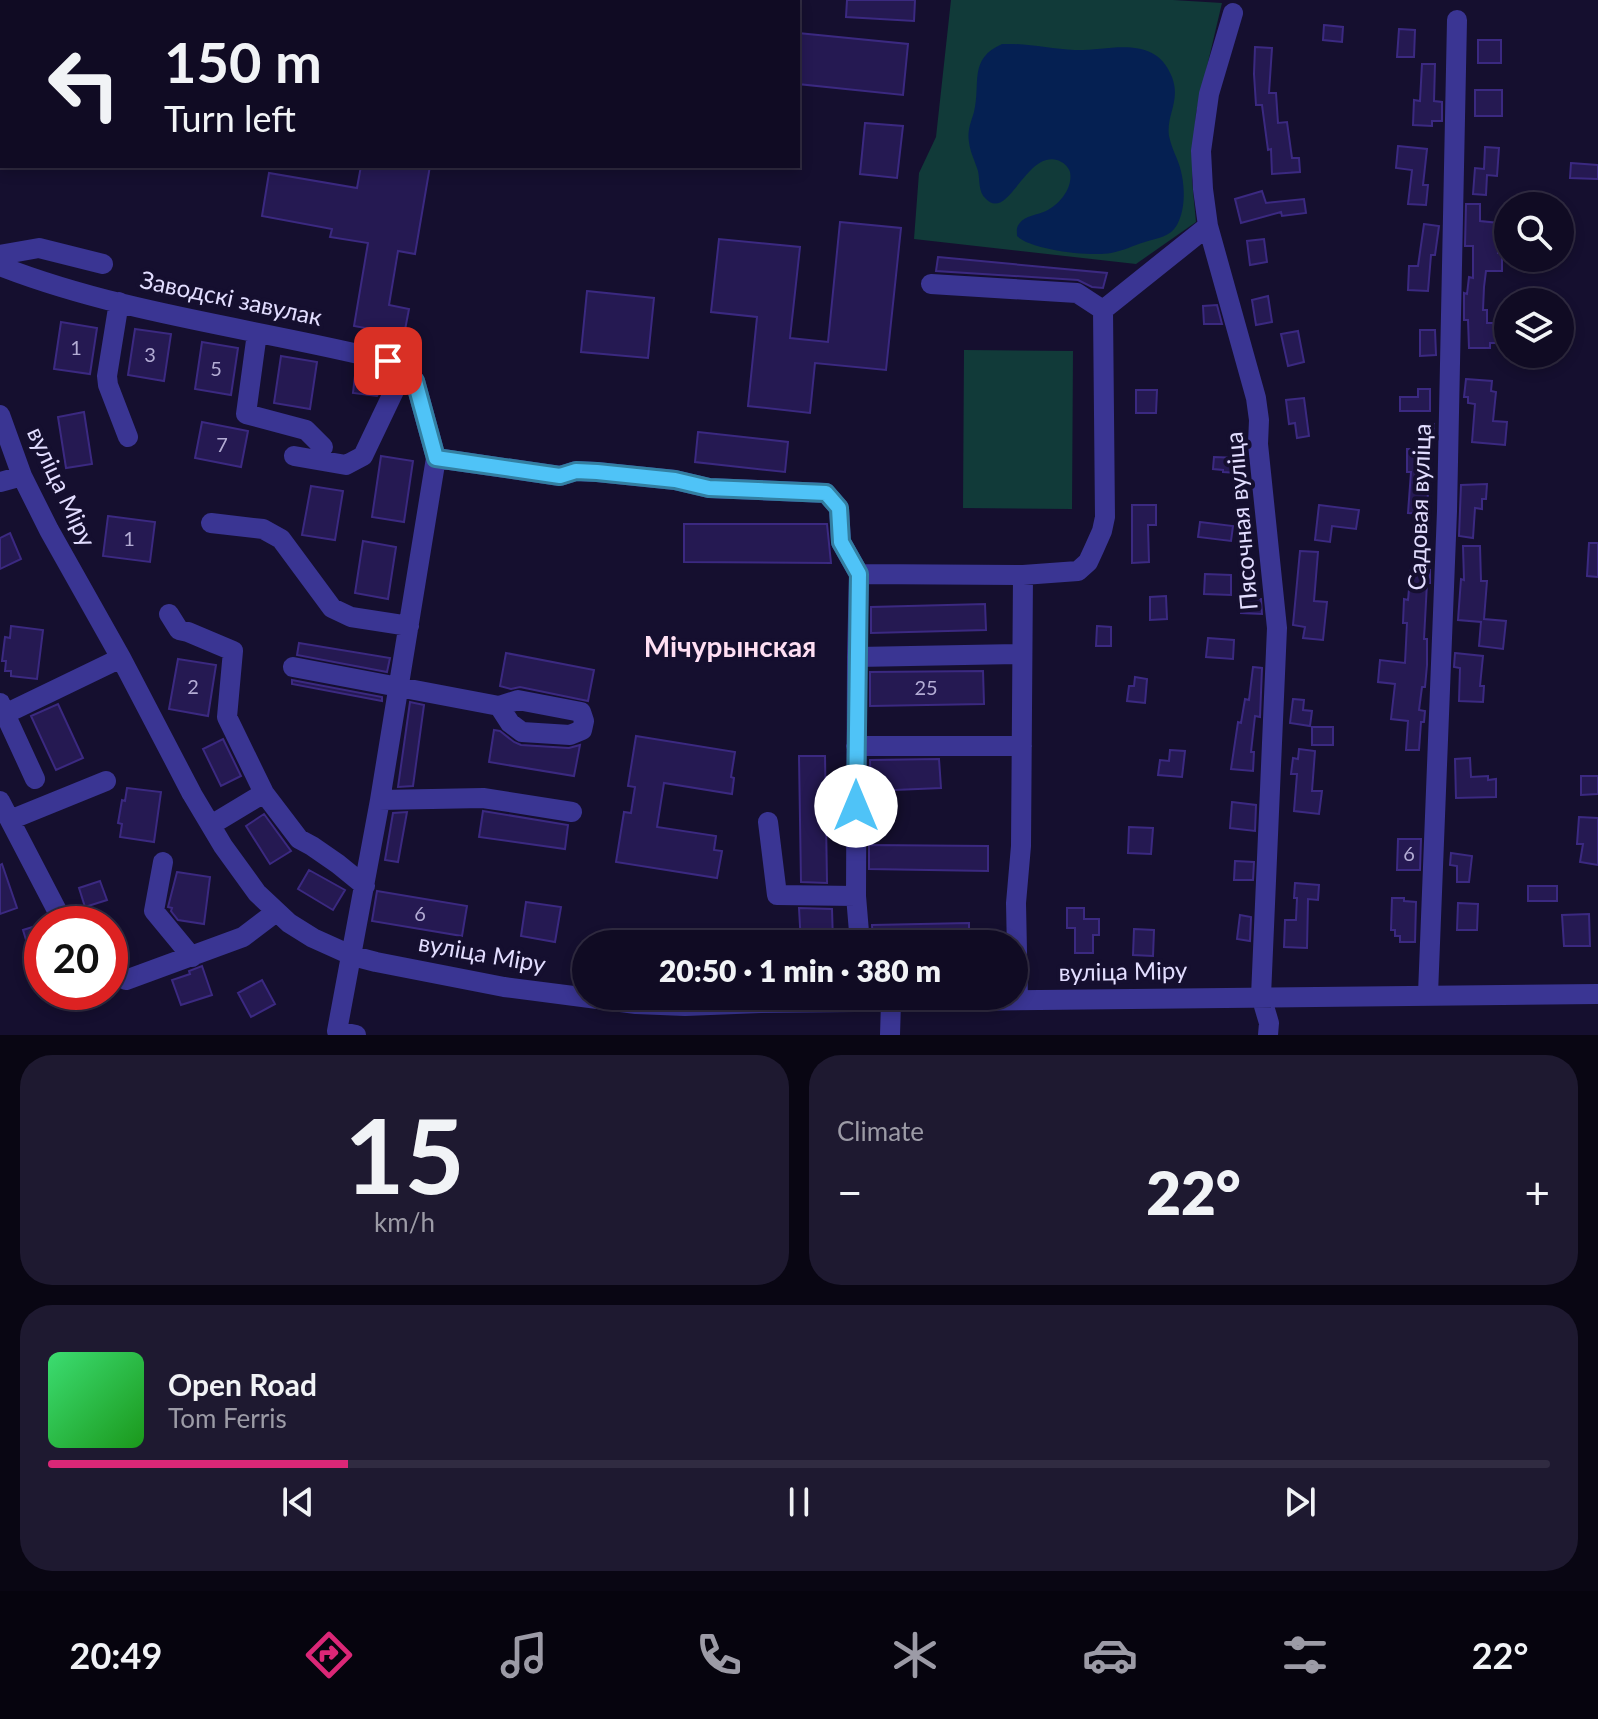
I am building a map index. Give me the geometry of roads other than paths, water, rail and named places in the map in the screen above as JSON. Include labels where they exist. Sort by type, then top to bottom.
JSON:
[{"type":"street","name":"Пясочная вуліца","points":[[1233,13],[1209,94],[1201,151],[1208,226],[1256,398],[1277,628],[1261,996],[1269,1023],[1268,1035]]},
{"type":"street","name":"Садовая вуліца","points":[[1428,994],[1447,511],[1457,20]]},
{"type":"street","points":[[1103,310],[1208,226]]},
{"type":"street","points":[[0,255],[39,248],[103,264]]},
{"type":"street","name":"Заводскі завулак","points":[[0,266],[42,282],[119,302],[358,353],[405,368]]},
{"type":"street","points":[[931,284],[1077,293],[1103,310]]},
{"type":"street","points":[[119,302],[107,376],[128,437]]},
{"type":"street","points":[[859,574],[1023,575],[1078,571],[1088,562],[1105,517],[1103,310]]},
{"type":"street","points":[[257,333],[246,414],[306,430],[323,447]]},
{"type":"street","points":[[294,456],[346,465],[363,456],[405,368],[415,381],[436,458],[400,687],[337,1031],[356,1035]]},
{"type":"street","name":"вуліца Міру","points":[[0,415],[22,476],[49,530],[192,794],[250,884],[276,912],[313,938],[353,956],[504,987],[572,996]]},
{"type":"street","points":[[436,458],[560,476],[576,471],[597,472],[675,480],[709,488],[826,493],[839,508],[841,542],[859,574],[856,746],[859,930]]},
{"type":"street","points":[[0,482],[22,476]]},
{"type":"street","points":[[211,523],[263,529],[281,539],[332,608],[351,617],[409,626]]},
{"type":"street","points":[[1017,930],[1021,846],[1023,575]]},
{"type":"street","points":[[169,614],[179,630],[233,651],[227,717],[264,793],[299,839],[365,886]]},
{"type":"street","points":[[857,657],[1022,654]]},
{"type":"street","points":[[35,779],[3,709],[121,658]]},
{"type":"street","points":[[293,667],[499,706]]},
{"type":"street","points":[[856,746],[1022,746]]},
{"type":"street","points":[[10,820],[106,781]]},
{"type":"street","points":[[211,825],[264,793]]},
{"type":"street","points":[[380,800],[483,798],[572,812]]},
{"type":"street","points":[[0,801],[55,906]]},
{"type":"street","points":[[768,822],[777,895],[856,896]]},
{"type":"street","points":[[163,862],[154,911],[192,957]]},
{"type":"street","points":[[128,979],[243,937],[276,912]]},
{"type":"street","name":"вуліца Міру","points":[[1028,1000],[1598,994]]},
{"type":"street","points":[[890,1035],[891,1010]]},
{"type":"water","points":[[1002,44],[1075,50],[1130,47],[1154,54],[1164,63],[1174,86],[1169,136],[1180,167],[1184,192],[1180,218],[1171,232],[1120,251],[1102,254],[1047,249],[1017,236],[1017,227],[1022,221],[1046,211],[1061,200],[1069,184],[1070,172],[1057,160],[1046,160],[1027,174],[1002,201],[994,204],[982,193],[969,130],[980,64],[991,50]]},
{"type":"district","name":"Мічурынская","points":[[730,647]]}]
